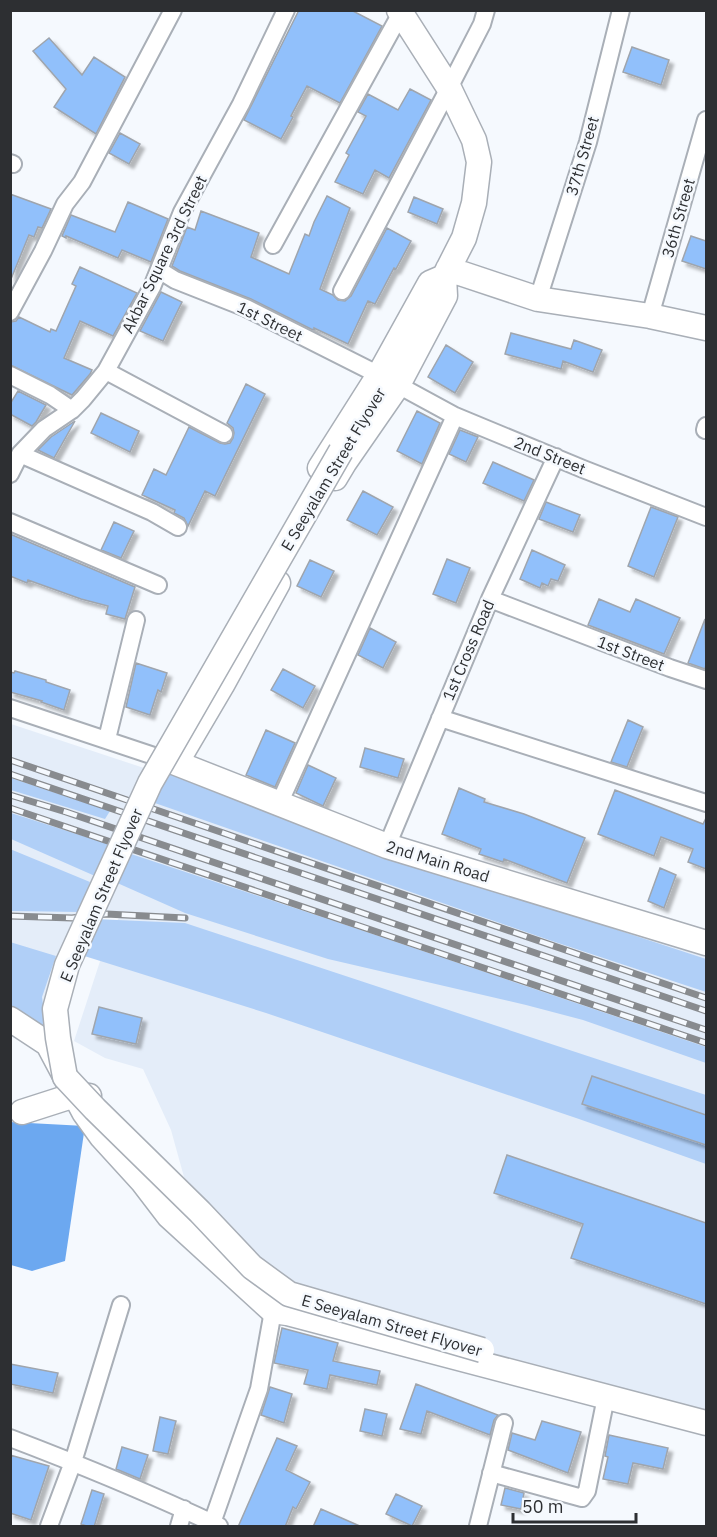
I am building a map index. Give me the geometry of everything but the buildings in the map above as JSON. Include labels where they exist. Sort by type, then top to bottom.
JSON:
[{"type":"street","points":[[10,312],[65,204],[82,182],[173,10]]},
{"type":"street","name":"Akbar Square 3rd Street","points":[[10,474],[20,454],[44,429],[72,410],[106,371],[152,287],[182,213],[241,104],[286,10]]},
{"type":"street","points":[[342,291],[482,24],[486,10]]},
{"type":"street","name":"37th Street","points":[[538,299],[588,142],[621,10]]},
{"type":"street","points":[[273,245],[400,12]]},
{"type":"street","name":"E Seeyalam Street Flyover","points":[[400,12],[449,88],[474,140],[479,162],[474,203],[464,238],[384,384],[340,452],[150,783],[67,965],[55,1009],[65,1077],[252,1267],[289,1294],[482,1350],[538,1379]]},
{"type":"street","name":"36th Street","points":[[650,316],[706,120]]},
{"type":"street","name":"1st Street","points":[[159,270],[175,280],[246,308],[388,380]]},
{"type":"street","points":[[10,708],[176,763],[222,685],[388,380],[445,296],[444,278],[538,299],[650,316],[706,328]]},
{"type":"street","points":[[106,371],[224,434]]},
{"type":"street","points":[[10,375],[50,395],[72,410]]},
{"type":"street","name":"2nd Street","points":[[388,380],[455,416],[706,517]]},
{"type":"street","points":[[279,804],[455,416]]},
{"type":"street","points":[[20,454],[152,512],[178,527]]},
{"type":"street","name":"1st Cross Road","points":[[387,846],[489,599],[556,457]]},
{"type":"street","points":[[10,522],[158,585]]},
{"type":"street","name":"1st Street","points":[[489,599],[706,680]]},
{"type":"street","points":[[107,739],[136,620]]},
{"type":"street","points":[[440,718],[706,803]]},
{"type":"street","name":"2nd Main Road","points":[[176,763],[387,846],[706,943]]},
{"type":"street","points":[[10,1019],[48,1044],[79,1104],[102,1137],[143,1182],[169,1216],[273,1311],[706,1423]]},
{"type":"street","points":[[16,1112],[59,1116],[79,1104]]},
{"type":"street","points":[[49,1527],[73,1462],[121,1305]]},
{"type":"street","points":[[10,1438],[184,1509],[215,1525],[259,1389],[273,1311]]},
{"type":"street","points":[[491,1473],[582,1498],[587,1491],[606,1397]]},
{"type":"street","points":[[478,1527],[504,1423]]},
{"type":"street","points":[[179,1527],[184,1509]]},
{"type":"shaded area","points":[[11,724],[706,954],[706,1418],[284,1303],[184,1177],[171,1130],[143,1069],[105,1058],[74,1041],[104,949],[120,915],[87,904],[48,1012],[11,997]]},
{"type":"shaded area","points":[[166,767],[386,854],[706,959],[706,992],[152,802]]},
{"type":"shaded area","points":[[11,778],[110,811],[105,819],[11,790]]},
{"type":"shaded area","points":[[11,813],[108,844],[95,876],[11,839]]},
{"type":"shaded area","points":[[10,849],[90,882],[80,912],[11,911]]},
{"type":"shaded area","points":[[128,853],[706,1047],[706,1063],[583,1020],[328,959],[185,913],[115,882]]},
{"type":"shaded area","points":[[94,919],[185,923],[706,1095],[706,1164],[266,1013],[78,954]]},
{"type":"shaded area","points":[[10,942],[56,956],[42,997],[47,1034],[11,1011]]},
{"type":"water","points":[[10,1122],[85,1126],[65,1261],[32,1271],[11,1265]]},
{"type":"railway","points":[[10,760],[706,998]]},
{"type":"railway","points":[[10,774],[706,1011]]},
{"type":"railway","points":[[10,795],[66,812],[706,1030]]},
{"type":"railway","points":[[10,808],[706,1043]]},
{"type":"railway","points":[[10,916],[72,918],[106,914],[185,918]]}]
